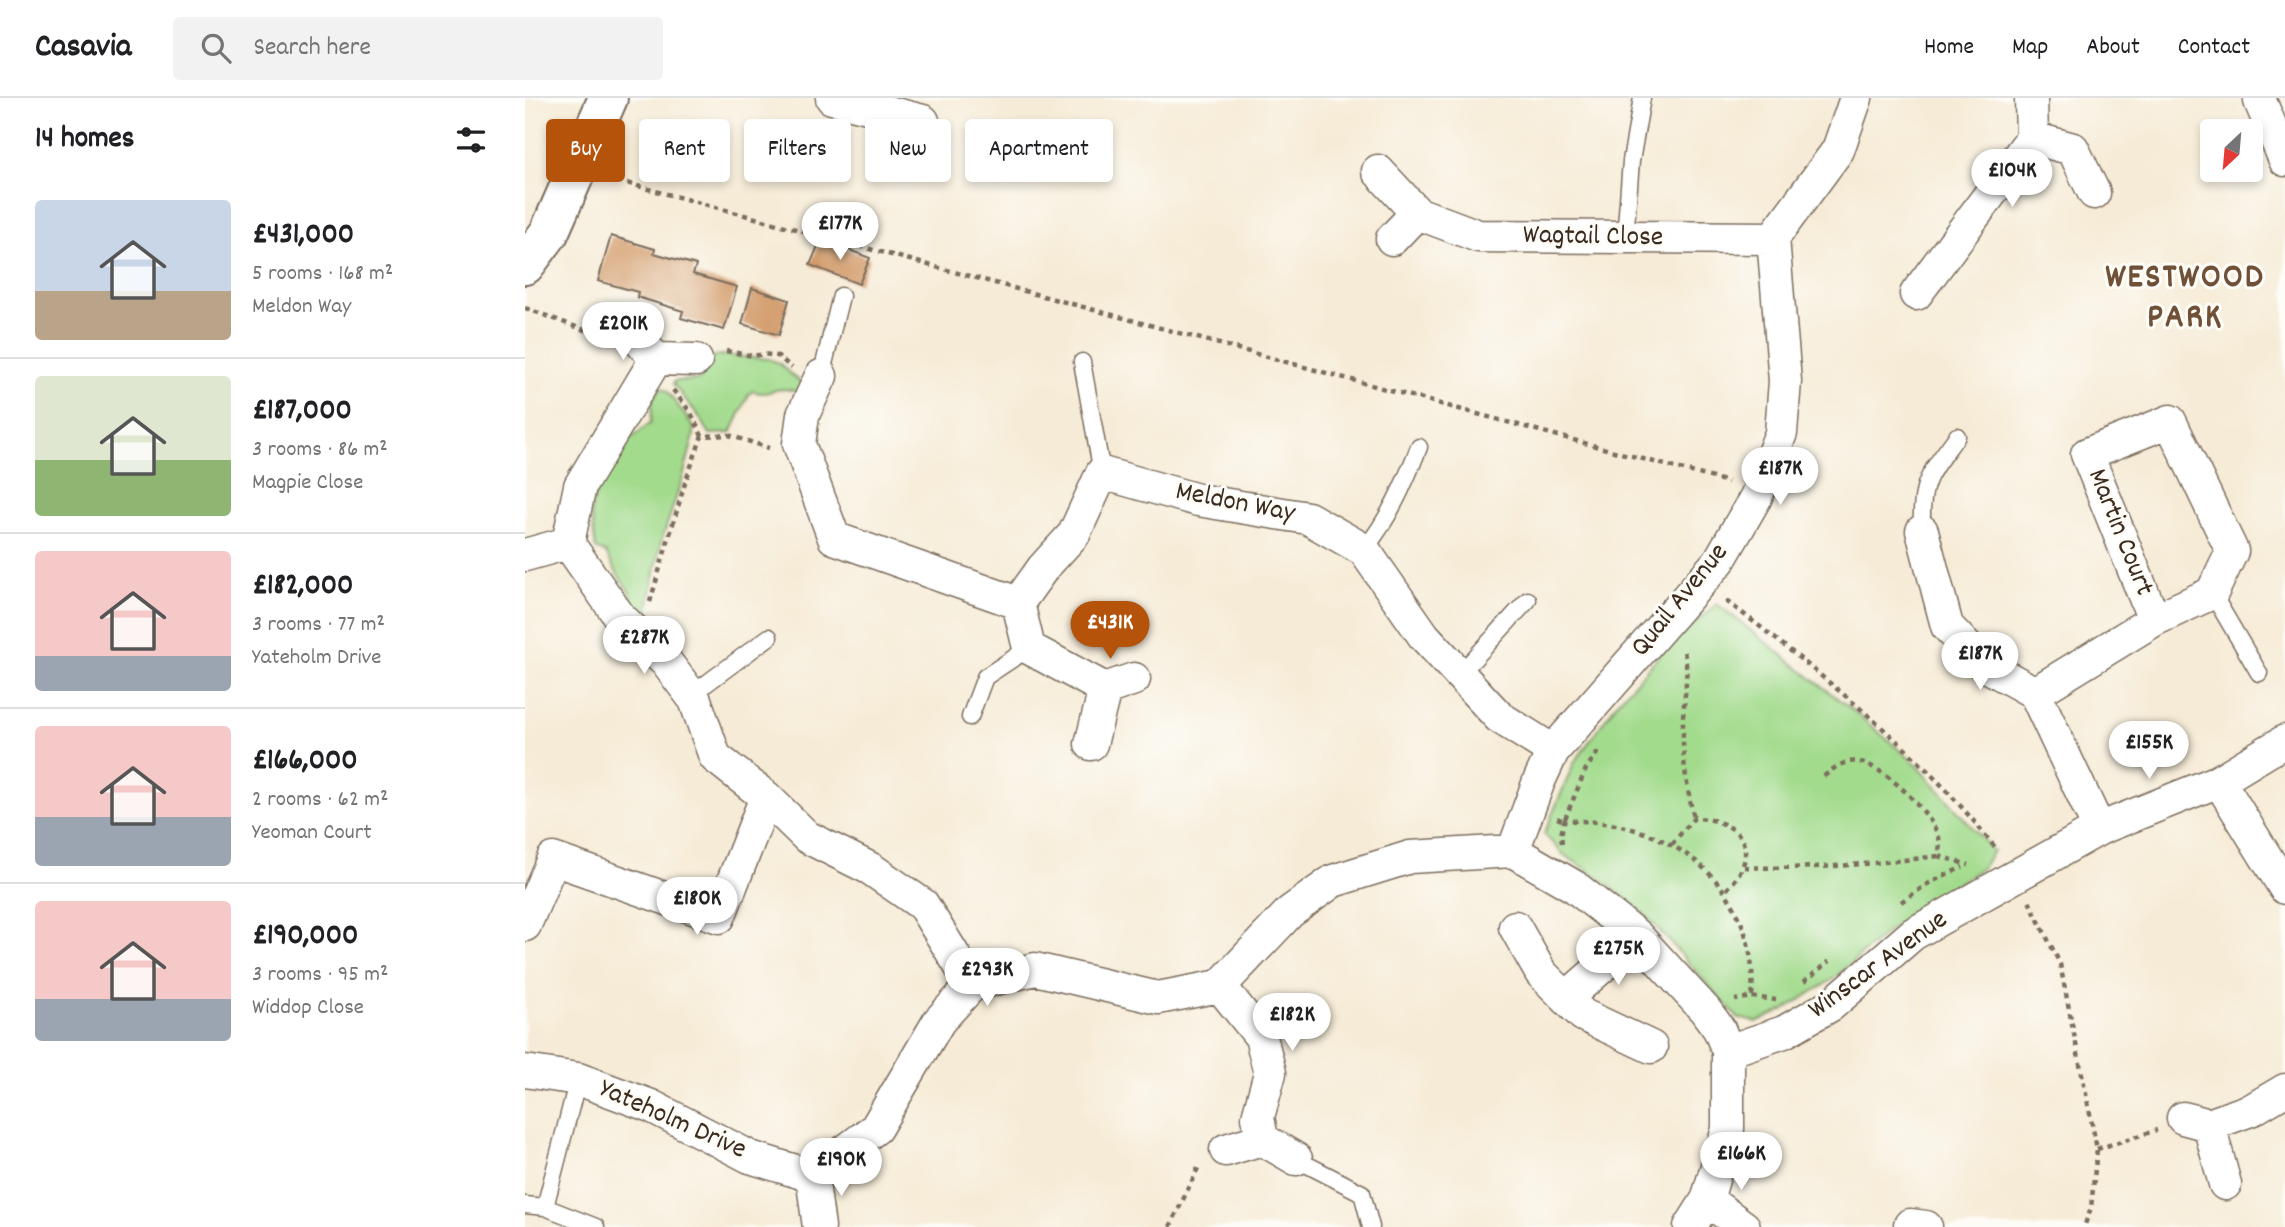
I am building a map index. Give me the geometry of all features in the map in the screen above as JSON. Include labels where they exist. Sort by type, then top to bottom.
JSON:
[{"type":"main road","points":[[599,119],[608,98]]},
{"type":"main road","points":[[525,265],[549,233],[572,182]]},
{"type":"street","points":[[1773,238],[1838,150],[1856,98]]},
{"type":"street","points":[[1916,294],[2032,138],[2031,98]]},
{"type":"street","points":[[845,100],[916,119]]},
{"type":"street","points":[[2260,101],[2285,160]]},
{"type":"street","points":[[2032,138],[2073,149],[2094,193]]},
{"type":"street","name":"Wagtail Close","points":[[1378,172],[1417,213],[1478,236],[1773,238]]},
{"type":"street","points":[[1392,239],[1417,213]]},
{"type":"street","name":"Quail Avenue","points":[[1513,850],[1553,751],[1719,561],[1759,491],[1781,433],[1785,381],[1773,238]]},
{"type":"street","points":[[629,329],[656,359],[696,360]]},
{"type":"street","points":[[656,359],[580,486],[568,543],[619,616],[666,662],[695,700],[715,757],[765,797],[807,837],[871,869],[923,905],[971,985]]},
{"type":"street","points":[[818,382],[803,415],[799,444],[834,538],[1018,603]]},
{"type":"street","name":"Martin Court","points":[[2035,693],[2154,620],[2212,593],[2232,551],[2170,421],[2087,454],[2154,620]]},
{"type":"street","points":[[1091,744],[1120,684],[1029,648],[1018,603],[1043,568],[1074,534],[1102,473]]},
{"type":"street","name":"Meldon Way","points":[[1102,473],[1198,500],[1308,518],[1364,550],[1424,636],[1499,717],[1553,751]]},
{"type":"street","points":[[1922,531],[1947,626],[1983,664],[2035,693],[2099,829]]},
{"type":"street","points":[[525,555],[568,543]]},
{"type":"street","name":"Winscar Avenue","points":[[1728,1051],[1784,1032],[1831,1005],[1913,934],[2005,867],[2219,781],[2285,741]]},
{"type":"street","points":[[2219,781],[2285,888]]},
{"type":"street","points":[[525,925],[553,859],[719,917],[765,797]]},
{"type":"street","points":[[819,1227],[812,1176],[877,1128],[939,1021],[971,985],[1035,969],[1158,998],[1220,986],[1290,912],[1333,881],[1410,857],[1513,850],[1563,880],[1637,936],[1719,1029],[1728,1051],[1728,1129],[1707,1200],[1690,1227]]},
{"type":"street","points":[[1515,927],[1541,973],[1583,1015],[1651,1047]]},
{"type":"street","points":[[1566,998],[1637,936]]},
{"type":"street","points":[[1220,986],[1261,1037],[1270,1073],[1258,1117],[1262,1139]]},
{"type":"street","name":"Yateholm Drive","points":[[525,1072],[578,1079],[651,1106],[750,1157],[812,1176]]},
{"type":"street","points":[[2225,1184],[2196,1121],[2253,1109],[2285,1090]]},
{"type":"street","points":[[1226,1150],[1262,1139],[1296,1159]]},
{"type":"street","points":[[1707,1200],[1744,1227]]},
{"type":"street","points":[[1910,1227],[1926,1227]]},
{"type":"lane","points":[[1625,239],[1631,161],[1642,98]]},
{"type":"lane","points":[[818,382],[841,296]]},
{"type":"lane","points":[[1081,362],[1102,473]]},
{"type":"lane","points":[[1922,531],[1921,501],[1926,480],[1957,436]]},
{"type":"lane","points":[[1364,550],[1380,530],[1404,485],[1419,447]]},
{"type":"lane","points":[[2212,593],[2259,673]]},
{"type":"lane","points":[[1460,674],[1528,600]]},
{"type":"lane","points":[[691,695],[769,637]]},
{"type":"lane","points":[[970,717],[985,677],[1029,648]]},
{"type":"lane","points":[[545,1207],[578,1079]]},
{"type":"lane","points":[[1296,1159],[1362,1193],[1371,1227]]},
{"type":"lane","points":[[525,1205],[545,1207],[596,1227]]},
{"type":"path","points":[[621,182],[1759,491]]},
{"type":"path","points":[[525,308],[604,337],[629,329]]},
{"type":"path","points":[[696,360],[712,351],[778,356],[818,382]]},
{"type":"path","points":[[641,637],[664,549],[702,436],[691,413],[677,397],[656,359]]},
{"type":"path","points":[[702,436],[729,435],[804,459]]},
{"type":"path","points":[[1717,596],[1765,630],[1901,743],[1973,818],[2000,853],[2005,867],[2060,964],[2097,1149],[2091,1208],[2084,1227]]},
{"type":"path","points":[[1685,642],[1687,666],[1682,724],[1683,757],[1694,818]]},
{"type":"path","points":[[1676,661],[1684,652]]},
{"type":"path","points":[[1563,880],[1561,835],[1564,821],[1586,769],[1605,742]]},
{"type":"path","points":[[1824,776],[1838,765],[1858,762],[1881,774],[1908,793],[1929,818],[1940,837],[1939,856]]},
{"type":"path","points":[[1672,844],[1694,818],[1709,818],[1728,824],[1739,836],[1745,850],[1744,867],[1738,879],[1724,892]]},
{"type":"path","points":[[1564,821],[1589,821],[1630,828],[1672,844],[1708,871],[1732,902],[1746,938],[1754,972],[1752,997]]},
{"type":"path","points":[[1744,867],[1853,867],[1939,856],[1970,865]]},
{"type":"path","points":[[1897,905],[1938,878],[1980,862]]},
{"type":"path","points":[[1794,988],[1836,956]]},
{"type":"path","points":[[1705,1010],[1721,1000],[1743,1000],[1752,997],[1775,1000],[1784,994]]},
{"type":"path","points":[[2097,1149],[2196,1121]]},
{"type":"green space","points":[[722,355],[769,359],[779,363],[803,385],[800,393],[785,389],[765,393],[753,391],[749,394],[731,433],[710,434],[673,384],[675,381],[699,380],[710,367],[710,357]]},
{"type":"green space","points":[[662,388],[693,426],[694,435],[661,542],[646,618],[630,610],[631,594],[606,553],[596,549],[591,512],[604,460],[619,459],[628,441],[651,422],[653,397]]},
{"type":"green space","points":[[1717,604],[1856,713],[1916,764],[1993,851],[1982,868],[1909,913],[1833,979],[1784,1010],[1757,1022],[1738,1018],[1643,912],[1564,855],[1544,834],[1574,763],[1619,700],[1667,647]]},
{"type":"building","points":[[611,236],[655,249],[654,253],[696,265],[693,274],[737,287],[724,330],[681,318],[683,311],[637,297],[638,292],[598,281]]},
{"type":"building","points":[[821,239],[870,258],[859,284],[810,265]]},
{"type":"building","points":[[752,288],[789,300],[779,335],[742,324]]},
{"type":"district","name":"WESTWOOD PARK","points":[[2185,299]]}]
